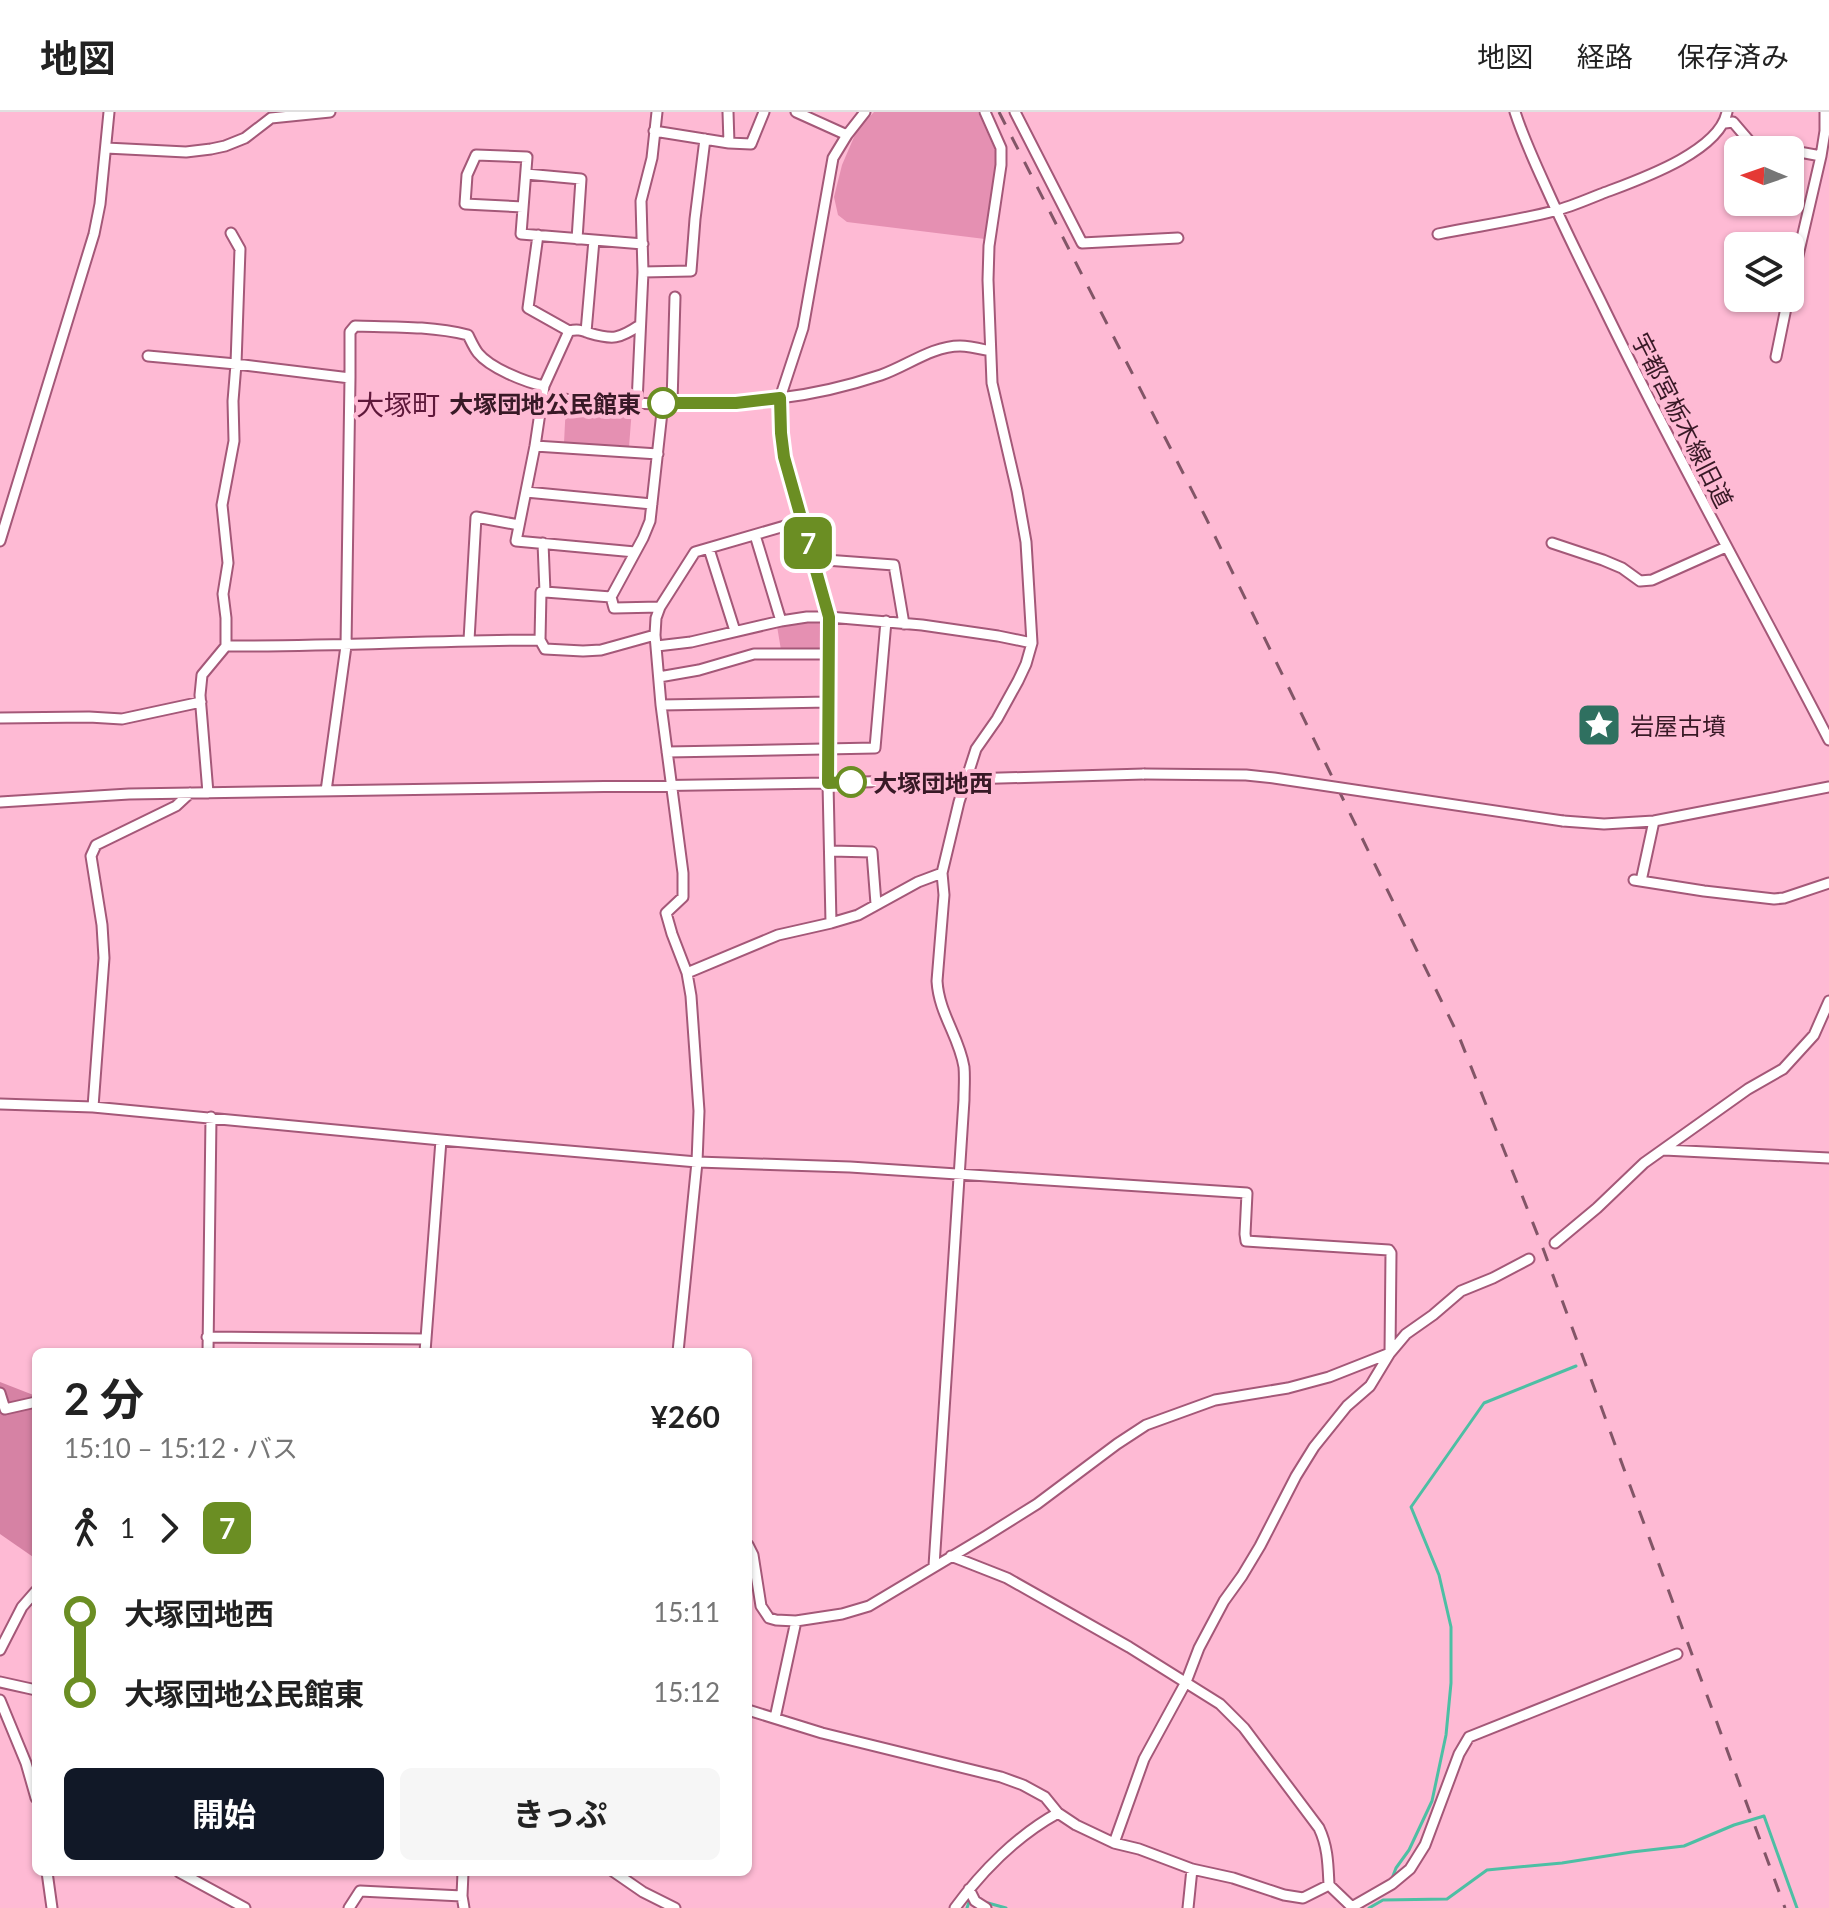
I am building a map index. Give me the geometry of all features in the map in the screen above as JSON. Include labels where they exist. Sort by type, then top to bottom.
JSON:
[{"type":"street","points":[[0,541],[94,234],[100,206],[109,112]]},
{"type":"street","points":[[106,148],[186,152],[211,149],[245,138],[271,115],[330,112]]},
{"type":"street","points":[[637,403],[643,272],[641,201],[652,158],[657,112]]},
{"type":"street","points":[[728,112],[729,143]]},
{"type":"street","points":[[654,131],[751,144],[764,112]]},
{"type":"street","points":[[796,112],[847,135]]},
{"type":"street","points":[[831,923],[829,617],[784,457],[780,398],[803,328],[833,158],[865,112]]},
{"type":"street","points":[[934,1566],[964,1069],[942,1009],[937,981],[944,895],[942,873],[965,779],[976,749],[1018,681],[1032,643],[1026,542],[992,383],[989,246],[1001,148],[985,112]]},
{"type":"street","points":[[1015,112],[1082,243],[1178,238]]},
{"type":"street","name":"宇都宮栃木線旧道","points":[[1515,112],[1530,153],[1642,387],[1829,740]]},
{"type":"street","points":[[1803,232],[1827,131],[1825,112]]},
{"type":"street","points":[[1438,234],[1557,211],[1655,174],[1678,162],[1710,138],[1726,117],[1751,143],[1821,156]]},
{"type":"street","points":[[643,272],[691,271],[705,139]]},
{"type":"street","points":[[523,207],[465,204],[467,175],[476,155],[527,157],[521,234],[643,244]]},
{"type":"street","points":[[526,174],[581,179],[577,239]]},
{"type":"street","points":[[208,793],[202,675],[226,646],[223,594],[228,563],[222,505],[234,441],[240,249],[231,233]]},
{"type":"street","points":[[538,235],[528,308],[569,331],[577,329],[606,338],[620,337],[640,325]]},
{"type":"street","points":[[586,332],[594,240]]},
{"type":"street","points":[[660,607],[614,608],[611,597],[650,521],[668,403],[675,297]]},
{"type":"street","points":[[1776,357],[1785,312]]},
{"type":"street","points":[[326,791],[346,646],[350,332],[355,326],[367,326],[468,335],[479,354],[507,373],[544,386]]},
{"type":"street","points":[[569,331],[544,386],[516,541],[635,552]]},
{"type":"street","points":[[542,398],[637,403],[736,403],[819,391],[863,380],[943,348],[963,346],[990,351]]},
{"type":"street","points":[[148,356],[350,378]]},
{"type":"street","points":[[535,446],[658,454]]},
{"type":"street","points":[[526,492],[652,504]]},
{"type":"street","points":[[469,640],[476,517],[519,525]]},
{"type":"street","points":[[678,1348],[697,1162],[699,1111],[691,996],[687,973],[666,913],[683,897],[683,873],[661,705],[656,618],[695,552],[802,521]]},
{"type":"street","points":[[755,535],[781,621]]},
{"type":"street","points":[[543,543],[545,592]]},
{"type":"street","points":[[1552,543],[1622,568],[1640,581],[1663,576],[1726,547]]},
{"type":"street","points":[[709,549],[735,631]]},
{"type":"street","points":[[812,559],[894,565],[904,624]]},
{"type":"street","points":[[611,597],[541,592],[540,640],[545,649],[601,650],[655,635]]},
{"type":"street","points":[[657,646],[691,642],[807,617],[886,621],[1032,643]]},
{"type":"street","points":[[667,752],[875,748],[886,621]]},
{"type":"street","points":[[226,646],[540,640]]},
{"type":"street","points":[[659,677],[699,670],[754,654],[829,654]]},
{"type":"street","points":[[0,718],[122,719],[201,702]]},
{"type":"street","points":[[661,705],[829,702]]},
{"type":"street","points":[[0,802],[129,794],[828,783],[1144,774],[1246,775],[1563,821],[1604,824],[1654,821],[1829,787]]},
{"type":"street","points":[[93,1107],[104,958],[91,856],[96,845],[176,806],[190,793]]},
{"type":"street","points":[[1654,821],[1638,880],[1774,899],[1829,883]]},
{"type":"street","points":[[831,851],[872,852],[876,904]]},
{"type":"street","points":[[687,973],[778,935],[858,915],[932,875],[942,873]]},
{"type":"street","points":[[1555,1243],[1644,1163],[1748,1089],[1783,1069],[1814,1035],[1829,1001]]},
{"type":"street","points":[[0,1104],[93,1107],[697,1162],[960,1173],[1247,1193],[1246,1241],[1386,1248],[1391,1253],[1390,1353]]},
{"type":"street","points":[[208,1348],[211,1117]]},
{"type":"street","points":[[425,1348],[441,1140]]},
{"type":"street","points":[[1664,1150],[1829,1158]]},
{"type":"street","points":[[1114,1843],[1144,1759],[1186,1682],[1199,1648],[1314,1447],[1347,1406],[1370,1386],[1406,1334],[1461,1291],[1529,1259]]},
{"type":"street","points":[[207,1337],[426,1339]]},
{"type":"street","points":[[752,1553],[761,1606],[769,1618],[796,1621],[842,1614],[869,1606],[1037,1504],[1146,1425],[1215,1400],[1288,1388],[1329,1377],[1390,1353]]},
{"type":"street","points":[[0,1393],[5,1409],[32,1403]]},
{"type":"street","points":[[951,1556],[1007,1578],[1129,1647],[1220,1704],[1244,1728],[1305,1809],[1326,1842],[1329,1885],[1352,1908],[1392,1884],[1410,1869],[1425,1845],[1459,1754],[1469,1737],[1677,1654]]},
{"type":"street","points":[[0,1650],[22,1607],[32,1596]]},
{"type":"street","points":[[775,1718],[796,1621]]},
{"type":"street","points":[[0,1682],[32,1689]]},
{"type":"street","points":[[0,1700],[31,1765]]},
{"type":"street","points":[[752,1711],[822,1733],[1001,1777],[1045,1797],[1058,1813],[1076,1825],[1114,1843],[1192,1869],[1303,1898],[1329,1885]]},
{"type":"street","points":[[955,1908],[969,1889],[1009,1850],[1058,1813]]},
{"type":"street","points":[[1188,1908],[1192,1869]]},
{"type":"street","points":[[48,1876],[52,1908]]},
{"type":"street","points":[[186,1876],[245,1908]]},
{"type":"street","points":[[463,1876],[464,1908]]},
{"type":"street","points":[[620,1876],[675,1908]]},
{"type":"street","points":[[969,1889],[975,1901],[986,1908]]},
{"type":"street","points":[[349,1908],[360,1891],[462,1896]]},
{"type":"shaded area","points":[[874,112],[978,112],[995,150],[997,168],[985,239],[847,222],[838,215],[834,197],[842,165],[857,130]]},
{"type":"shaded area","points":[[566,403],[632,408],[629,447],[564,443]]},
{"type":"shaded area","points":[[821,621],[825,625],[825,644],[820,649],[781,650],[777,626]]},
{"type":"shaded area","points":[[0,1382],[32,1394],[32,1556],[0,1534]]},
{"type":"waterway","points":[[1391,1881],[1432,1801],[1446,1735],[1451,1683],[1451,1627],[1439,1575],[1411,1507],[1484,1403],[1576,1366]]},
{"type":"waterway","points":[[1369,1908],[1383,1900],[1447,1899],[1487,1870],[1684,1846],[1764,1816],[1797,1908]]},
{"type":"waterway","points":[[967,1908],[969,1902]]},
{"type":"waterway","points":[[988,1903],[1006,1908]]},
{"type":"railway","points":[[999,112],[1206,518],[1460,1039],[1544,1251],[1785,1908]]},
{"type":"bus line","name":"7","points":[[663,403],[736,403],[780,398],[784,457],[829,617],[828,783],[851,782]]},
{"type":"place","name":"大塚団地公民館東","points":[[663,403]]},
{"type":"place","name":"岩屋古墳","points":[[1599,725]]},
{"type":"place","name":"大塚団地西","points":[[851,782]]},
{"type":"district","name":"大塚町","points":[[398,404]]}]
